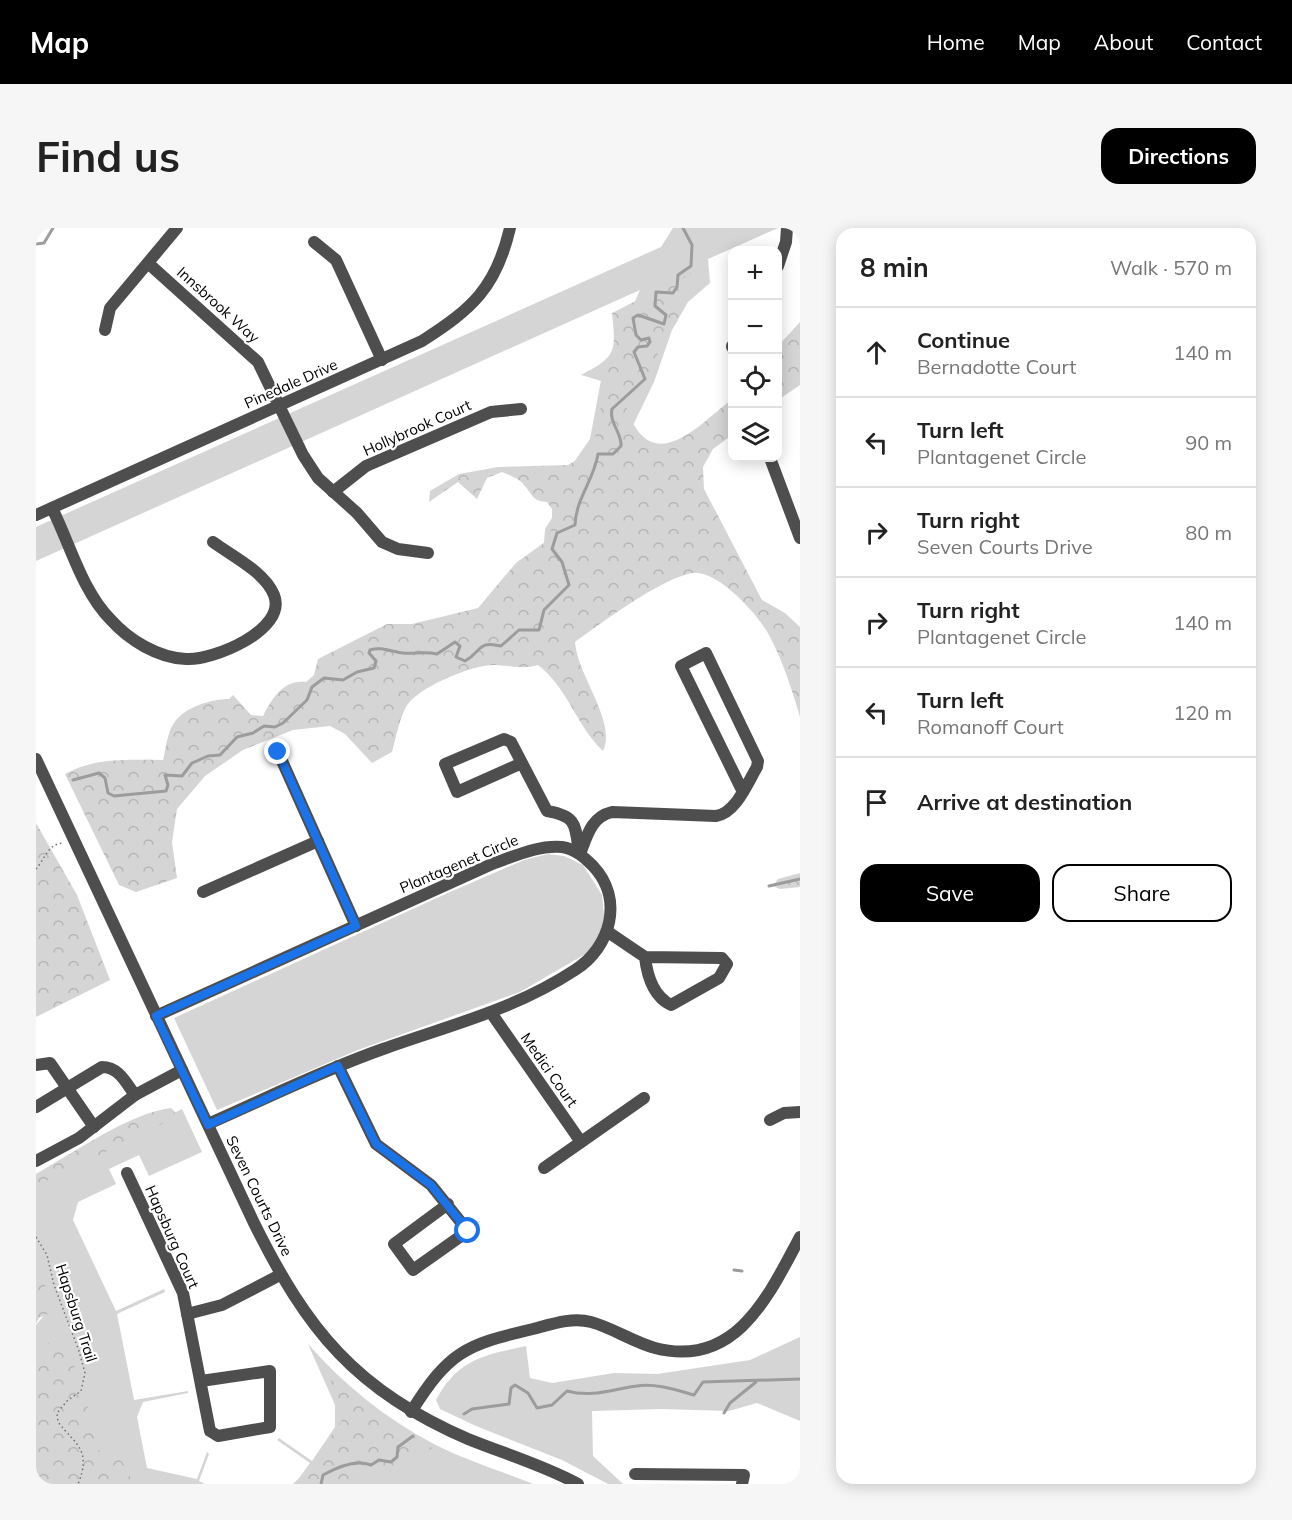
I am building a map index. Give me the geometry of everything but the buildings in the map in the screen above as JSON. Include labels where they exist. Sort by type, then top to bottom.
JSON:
[{"type":"street","points":[[105,330],[110,308],[177,228]]},
{"type":"street","name":"Pinedale Drive","points":[[36,515],[422,341],[466,312],[498,267],[510,228]]},
{"type":"street","points":[[782,253],[786,242],[787,228]]},
{"type":"street","points":[[314,242],[336,260],[382,360]]},
{"type":"street","name":"Innsbrook Way","points":[[149,264],[248,351],[266,375],[307,464],[318,478],[382,542],[398,549],[428,553]]},
{"type":"street","name":"Hollybrook Court","points":[[333,492],[366,466],[491,412],[521,409]]},
{"type":"street","points":[[772,462],[800,538]]},
{"type":"street","points":[[52,508],[101,610],[135,641],[180,658],[201,658],[252,637],[267,626],[275,611],[274,594],[265,581],[213,542]]},
{"type":"street","points":[[580,854],[591,826],[603,814],[612,812],[717,816],[722,815],[732,806],[742,790],[758,761],[705,653],[681,666],[742,790]]},
{"type":"street","points":[[208,1125],[338,1066],[492,1014],[550,986],[582,966],[599,948],[608,932],[610,904],[607,886],[602,877],[580,854],[574,823],[564,813],[547,811],[522,763],[511,742],[504,739],[445,764],[457,792],[522,763]]},
{"type":"street","points":[[278,752],[356,926]]},
{"type":"street","name":"Seven Courts Drive","points":[[36,759],[280,1275],[317,1329],[334,1349],[361,1374],[411,1412],[578,1484]]},
{"type":"street","points":[[203,892],[318,841]]},
{"type":"street","name":"Plantagenet Circle","points":[[156,1016],[492,864],[534,849],[565,848],[580,854]]},
{"type":"street","points":[[608,932],[645,957],[722,958],[727,964],[719,978],[671,1005],[663,1001],[647,976],[645,957]]},
{"type":"street","name":"Medici Court","points":[[492,1014],[581,1142]]},
{"type":"street","points":[[36,1065],[50,1063],[94,1127]]},
{"type":"street","points":[[338,1066],[376,1144],[431,1185],[448,1204],[468,1231],[413,1270],[393,1244],[448,1204]]},
{"type":"street","points":[[36,1107],[102,1067],[111,1067],[135,1095]]},
{"type":"street","points":[[36,1161],[94,1127],[135,1095],[182,1070]]},
{"type":"street","points":[[544,1168],[644,1098]]},
{"type":"street","points":[[770,1120],[784,1113],[800,1112]]},
{"type":"street","name":"Hapsburg Court","points":[[128,1173],[183,1293],[210,1431],[218,1436],[270,1426],[270,1371],[201,1381]]},
{"type":"street","points":[[411,1412],[441,1368],[464,1350],[494,1338],[563,1321],[592,1322],[665,1350],[688,1351],[713,1345],[747,1324],[761,1306],[800,1237]]},
{"type":"street","name":"Hapsburg Court","points":[[187,1314],[222,1305],[280,1275]]},
{"type":"street","points":[[635,1474],[651,1479],[744,1475],[742,1484]]},
{"type":"path","points":[[36,869],[50,848],[57,843],[75,843]]},
{"type":"path","name":"Hapsburg Trail","points":[[36,1237],[47,1255],[54,1285],[85,1373],[81,1391],[67,1401],[57,1413],[58,1422],[80,1444],[83,1460],[78,1484]]},
{"type":"green space","points":[[673,228],[778,228],[737,246],[728,246],[728,250],[708,259],[710,283],[688,302],[672,330],[654,382],[620,452],[543,557],[545,529],[566,496],[567,472],[590,439],[602,375],[640,290],[36,561],[36,527],[661,247]]},
{"type":"green space","points":[[691,273],[680,300],[678,320],[661,346],[644,388],[626,406],[636,428],[648,440],[661,444],[675,441],[689,433],[728,402],[728,438],[713,449],[703,467],[704,489],[762,600],[785,613],[800,627],[800,717],[783,665],[769,635],[756,616],[736,595],[714,579],[693,573],[680,576],[615,613],[575,642],[582,669],[605,726],[606,739],[603,751],[586,731],[557,685],[538,665],[521,667],[492,665],[471,669],[444,679],[412,700],[401,718],[392,752],[372,763],[345,734],[330,726],[293,730],[243,750],[205,776],[177,809],[172,842],[177,878],[136,892],[119,885],[65,774],[101,762],[163,760],[172,727],[184,712],[191,708],[215,700],[229,699],[233,695],[251,715],[263,716],[280,691],[291,684],[306,682],[314,675],[318,659],[387,624],[412,624],[478,608],[516,563],[545,542],[552,528],[552,509],[547,502],[533,497],[520,481],[502,472],[487,478],[477,499],[458,482],[429,502],[430,491],[459,474],[498,467],[568,465],[589,453],[595,446],[596,424],[608,383],[581,375],[602,363],[612,352],[614,336],[612,313]]},
{"type":"green space","points":[[800,322],[800,385],[782,397],[782,354],[782,342]]},
{"type":"green space","points":[[36,823],[77,895],[110,980],[36,1017]]},
{"type":"green space","points":[[548,854],[564,856],[583,865],[602,895],[604,915],[600,936],[587,953],[520,992],[358,1050],[217,1110],[174,1018],[450,892],[524,860]]},
{"type":"green space","points":[[800,873],[800,887],[780,889],[773,886],[778,879]]},
{"type":"green space","points":[[171,1108],[175,1112],[172,1119],[36,1186],[36,1174],[84,1145],[138,1117]]},
{"type":"green space","points":[[182,1109],[202,1152],[149,1176],[139,1155],[109,1169],[116,1184],[78,1202],[73,1220],[116,1311],[164,1289],[165,1292],[117,1314],[134,1400],[188,1391],[188,1393],[143,1402],[137,1417],[147,1468],[197,1479],[207,1452],[209,1454],[199,1481],[205,1484],[66,1484],[36,1414],[36,1325],[46,1313],[36,1286],[36,1180]]},
{"type":"green space","points":[[36,1266],[54,1311],[39,1318],[36,1324]]},
{"type":"green space","points":[[62,1331],[85,1397],[99,1451],[120,1459],[135,1484],[36,1484],[36,1362],[55,1333]]},
{"type":"green space","points":[[800,1337],[800,1421],[757,1403],[729,1411],[662,1409],[592,1411],[593,1456],[623,1484],[608,1484],[562,1460],[476,1426],[440,1409],[436,1400],[444,1386],[463,1367],[497,1352],[526,1346],[530,1378],[552,1383],[614,1373],[657,1374],[750,1360]]},
{"type":"green space","points":[[308,1344],[351,1387],[399,1424],[446,1450],[533,1484],[295,1484],[310,1463],[277,1440],[279,1438],[312,1461],[335,1427],[335,1405]]},
{"type":"green space","points":[[333,1374],[382,1415],[433,1448],[386,1470],[337,1484],[293,1484],[308,1469],[342,1420],[330,1386]]},
{"type":"waterway","points":[[36,244],[44,243],[53,228]]},
{"type":"waterway","points":[[73,780],[99,773],[105,778],[108,793],[114,796],[166,791],[168,785],[165,775],[182,776],[192,763],[208,756],[220,755],[237,737],[253,733],[264,726],[275,727],[283,723],[307,700],[312,687],[324,678],[343,680],[357,672],[374,668],[376,661],[369,653],[370,650],[437,654],[455,642],[460,646],[456,657],[465,661],[484,646],[501,646],[519,630],[539,630],[544,610],[569,585],[562,562],[552,549],[557,533],[575,525],[578,506],[598,454],[613,454],[621,446],[620,437],[612,419],[612,409],[645,379],[634,352],[638,347],[647,346],[650,342],[649,338],[641,340],[636,335],[633,318],[638,315],[664,324],[666,315],[655,306],[656,292],[673,293],[677,287],[678,275],[691,266],[692,245],[683,228]]},
{"type":"waterway","points":[[769,886],[800,879]]},
{"type":"waterway","points":[[734,1270],[742,1271]]},
{"type":"waterway","points":[[464,1414],[472,1409],[509,1404],[511,1388],[515,1385],[528,1393],[537,1408],[552,1405],[567,1391],[585,1394],[651,1385],[694,1395],[703,1382],[800,1379]]},
{"type":"waterway","points":[[724,1413],[730,1403],[756,1382]]},
{"type":"waterway","points":[[321,1484],[323,1475],[334,1469],[359,1463],[371,1465],[379,1460],[391,1462],[397,1457],[398,1447],[413,1436]]},
{"type":"route","points":[[278,752],[356,926],[156,1016],[208,1125],[338,1066],[376,1144],[431,1185],[468,1231]]}]
